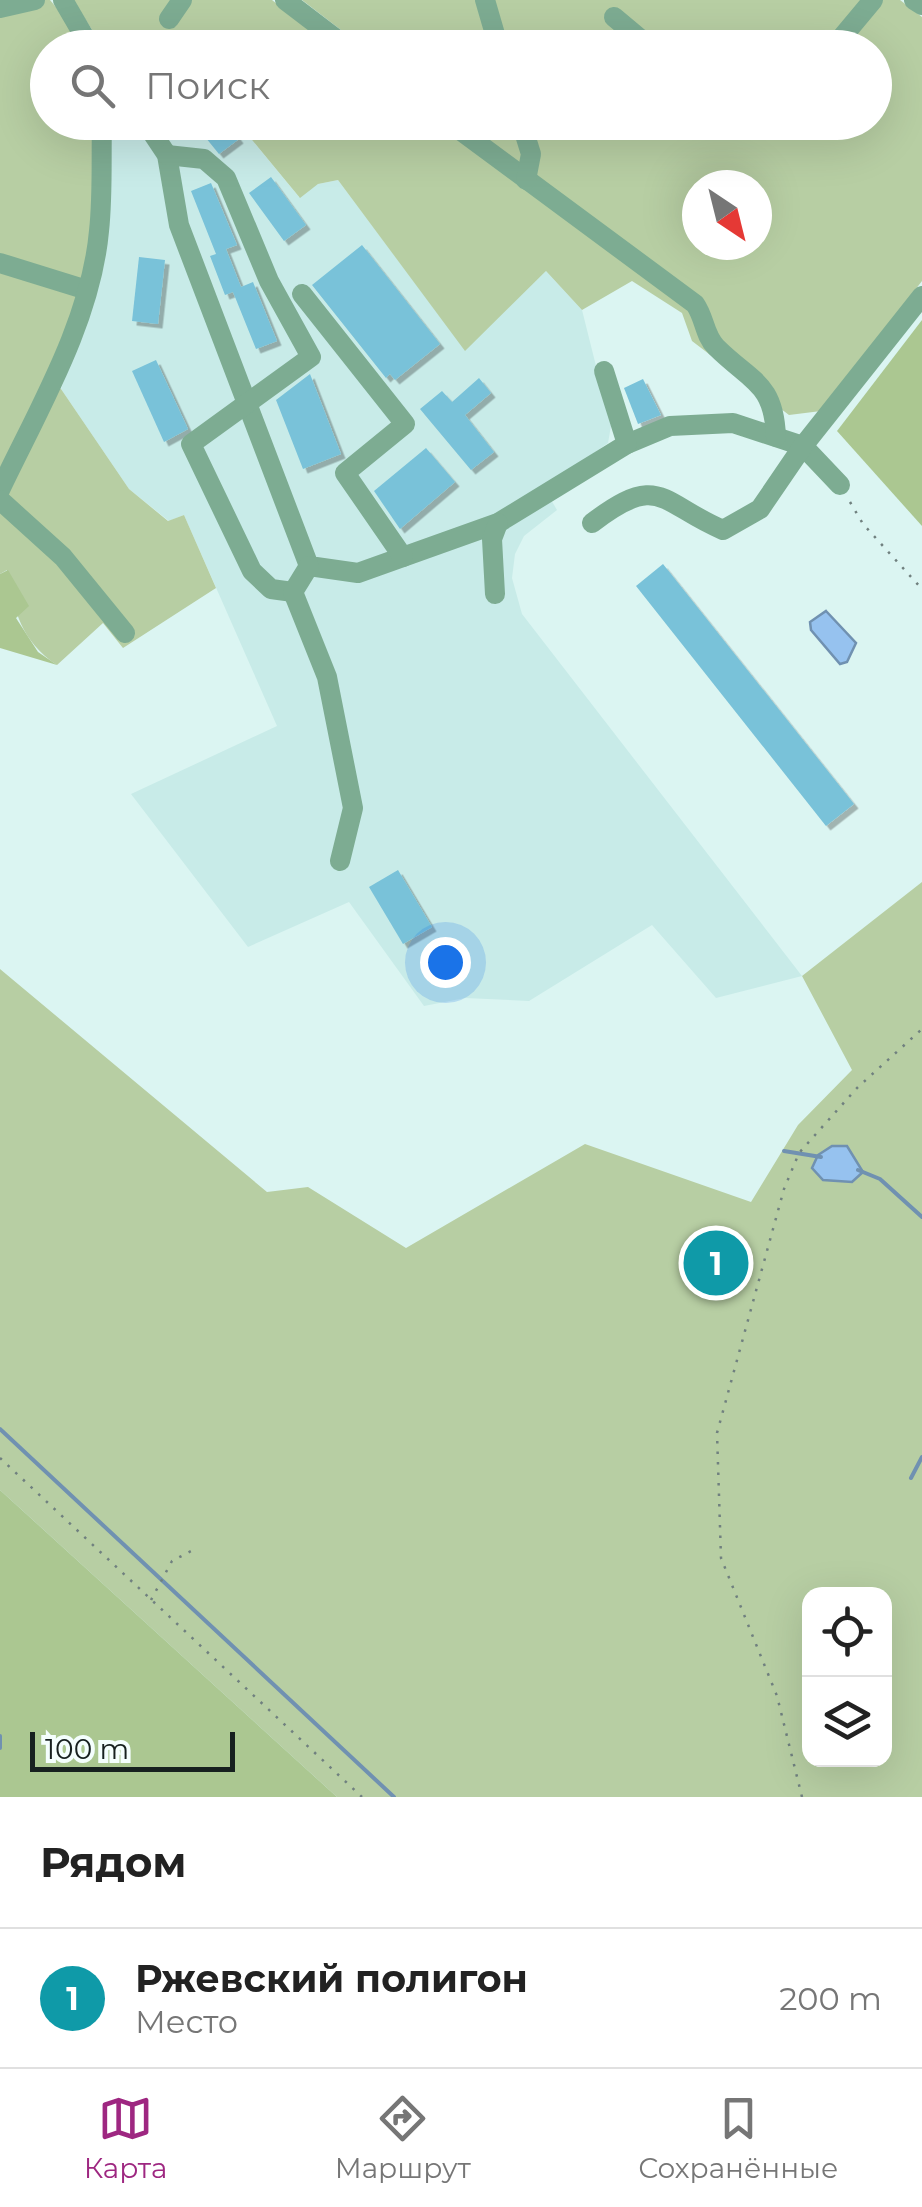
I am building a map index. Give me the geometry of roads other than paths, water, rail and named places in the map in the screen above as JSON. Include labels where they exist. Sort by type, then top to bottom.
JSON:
[{"type":"street","points":[[0,8],[35,0]]},
{"type":"street","points":[[62,0],[80,30]]},
{"type":"street","points":[[169,19],[182,0]]},
{"type":"street","points":[[285,0],[324,30]]},
{"type":"street","points":[[485,0],[494,30]]},
{"type":"street","points":[[848,30],[874,0]]},
{"type":"street","points":[[914,0],[922,5]]},
{"type":"street","points":[[614,17],[630,30]]},
{"type":"street","points":[[0,490],[54,377],[87,290],[100,233],[102,140]]},
{"type":"street","points":[[157,140],[167,154],[178,225],[308,566]]},
{"type":"street","points":[[473,140],[695,304],[714,346],[763,385],[775,410],[776,437]]},
{"type":"street","points":[[526,180],[531,154],[527,140]]},
{"type":"street","points":[[167,154],[204,159],[226,178],[269,281],[311,356],[191,444],[252,571],[271,589],[293,592]]},
{"type":"street","points":[[0,263],[87,290]]},
{"type":"street","points":[[302,294],[405,424],[345,473],[404,557]]},
{"type":"street","points":[[592,523],[625,498],[654,495],[723,530],[736,527],[760,508],[803,446],[922,296]]},
{"type":"street","points":[[604,371],[627,444]]},
{"type":"street","points":[[308,566],[358,573],[498,522],[627,444],[670,426],[706,421],[733,424],[803,446],[840,485]]},
{"type":"street","points":[[0,500],[64,558],[125,633]]},
{"type":"street","points":[[495,594],[492,538],[498,522]]},
{"type":"street","points":[[293,592],[308,566]]},
{"type":"street","points":[[293,592],[327,677],[353,808],[340,861]]},
{"type":"water","points":[[826,611],[856,643],[847,662],[840,664],[811,630],[810,622]]},
{"type":"water","points":[[832,1146],[847,1146],[863,1172],[852,1182],[823,1180],[812,1168],[818,1155]]},
{"type":"waterway","points":[[784,1151],[821,1157]]},
{"type":"waterway","points":[[858,1170],[880,1179],[922,1217]]},
{"type":"waterway","points":[[0,1429],[394,1797]]},
{"type":"waterway","points":[[911,1478],[922,1457]]},
{"type":"waterway","points":[[0,1736],[0,1748]]},
{"type":"place","name":"Ржевский полигон","points":[[716,1263]]}]
